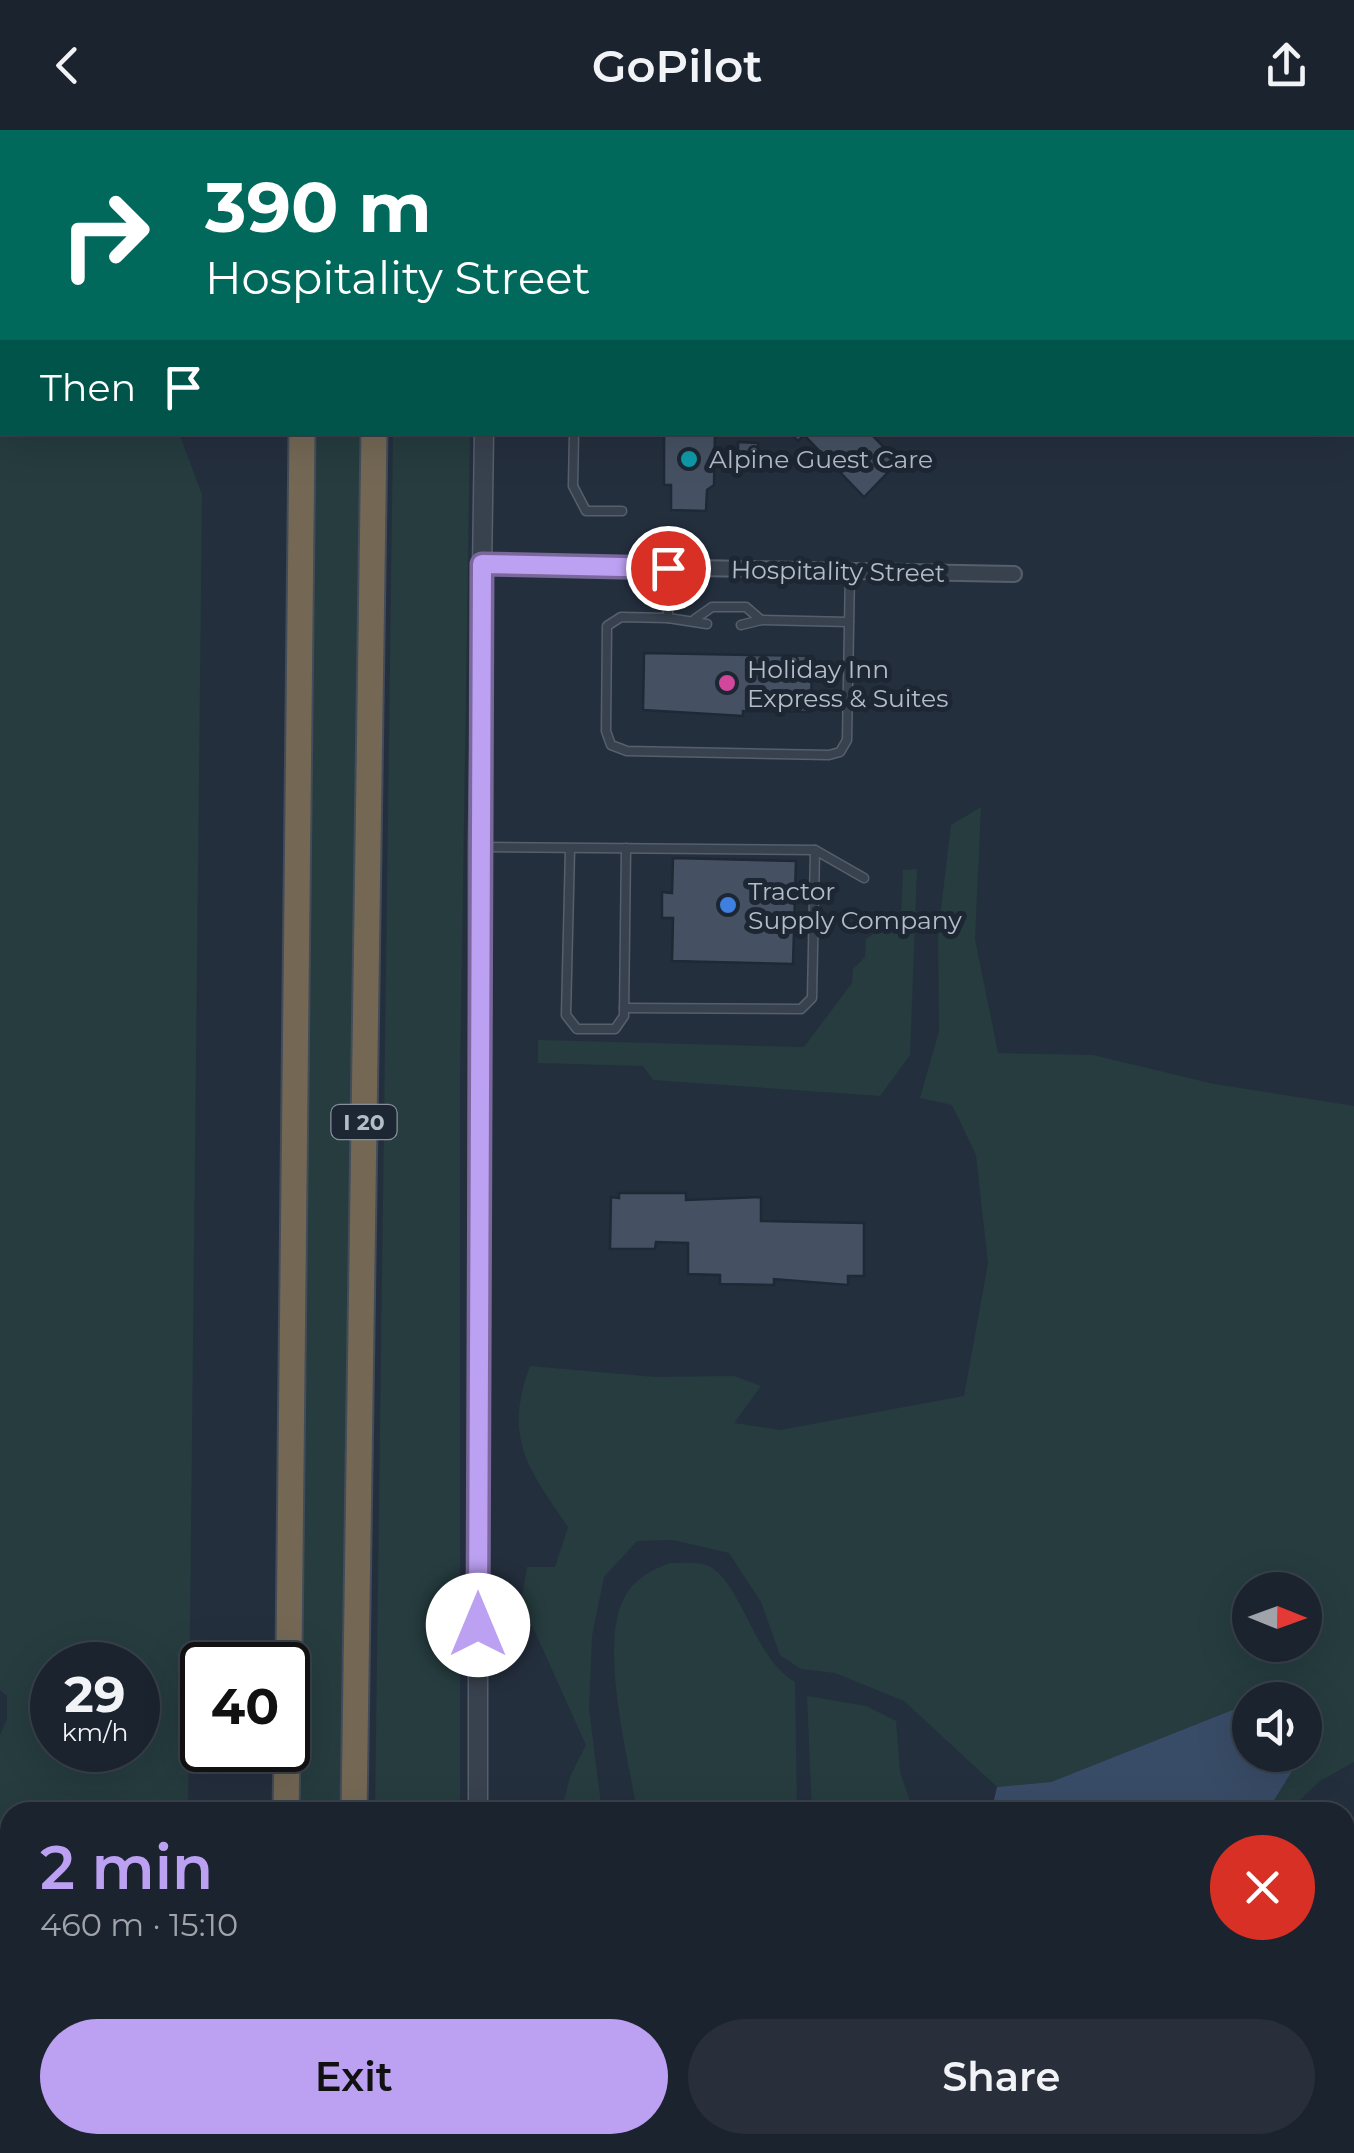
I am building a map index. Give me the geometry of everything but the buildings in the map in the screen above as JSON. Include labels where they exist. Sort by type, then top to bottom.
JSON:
[{"type":"highway","name":"I 20","points":[[289,1642],[302,435]]},
{"type":"highway","name":"I 20","points":[[354,1802],[374,435]]},
{"type":"highway","name":"I 20","points":[[286,1802],[287,1772]]},
{"type":"street","points":[[478,1802],[478,848],[484,435]]},
{"type":"street","name":"Hospitality Street","points":[[482,564],[1014,574]]},
{"type":"lane","points":[[574,435],[574,486],[586,511],[622,511]]},
{"type":"lane","points":[[668,568],[668,618]]},
{"type":"lane","points":[[707,624],[695,619],[621,617],[607,626],[606,731],[611,745],[627,750],[829,755],[840,752],[846,740],[850,572]]},
{"type":"lane","points":[[695,619],[712,606],[746,606],[762,620]]},
{"type":"lane","points":[[741,625],[762,620],[849,622]]},
{"type":"lane","points":[[478,848],[816,850],[864,878]]},
{"type":"lane","points":[[570,849],[566,1016],[578,1029],[615,1030],[622,1024],[624,1008],[626,848]]},
{"type":"lane","points":[[624,1008],[801,1009],[812,998],[816,850]]},
{"type":"green space","points":[[0,435],[180,435],[202,495],[190,1642],[180,1642],[180,1772],[188,1772],[188,1802],[0,1802],[0,1735],[7,1719],[7,1696],[0,1690]]},
{"type":"green space","points":[[313,435],[360,435],[341,1802],[295,1802],[296,1772],[310,1772],[310,1642],[297,1642]]},
{"type":"green space","points":[[393,435],[470,435],[460,1075],[460,1802],[375,1802]]},
{"type":"green space","points":[[981,807],[975,939],[998,1053],[1093,1055],[1214,1084],[1354,1106],[1354,1762],[1320,1781],[1298,1802],[1273,1802],[1291,1772],[1322,1772],[1322,1682],[1232,1682],[1232,1710],[1051,1782],[997,1787],[904,1701],[835,1673],[801,1669],[780,1655],[761,1602],[729,1553],[673,1540],[637,1541],[604,1577],[592,1636],[589,1709],[601,1802],[564,1802],[570,1777],[586,1745],[521,1601],[527,1567],[555,1567],[568,1527],[541,1487],[524,1452],[519,1414],[530,1366],[655,1377],[734,1376],[761,1386],[734,1423],[780,1430],[964,1396],[988,1263],[976,1155],[952,1105],[920,1098],[939,1031],[938,934],[951,825]]},
{"type":"green space","points":[[917,869],[910,1055],[880,1096],[653,1080],[643,1066],[538,1063],[538,1040],[804,1047],[852,983],[853,969],[865,957],[866,939],[901,916],[903,870]]},
{"type":"green space","points":[[670,1563],[703,1564],[716,1571],[737,1599],[768,1655],[795,1682],[797,1802],[635,1802],[617,1700],[614,1639],[618,1613],[627,1593],[646,1574]]},
{"type":"green space","points":[[807,1696],[866,1706],[896,1721],[900,1772],[910,1802],[812,1802]]},
{"type":"water","points":[[1232,1710],[1232,1772],[1292,1772],[1273,1802],[993,1802],[997,1787],[1051,1782]]},
{"type":"place","name":"Alpine Guest Care","points":[[689,459]]},
{"type":"place","name":"Holiday Inn Express & Suites","points":[[727,683]]},
{"type":"place","name":"Tractor Supply Company","points":[[728,905]]},
{"type":"route","points":[[478,1625],[482,564],[668,568]]}]
